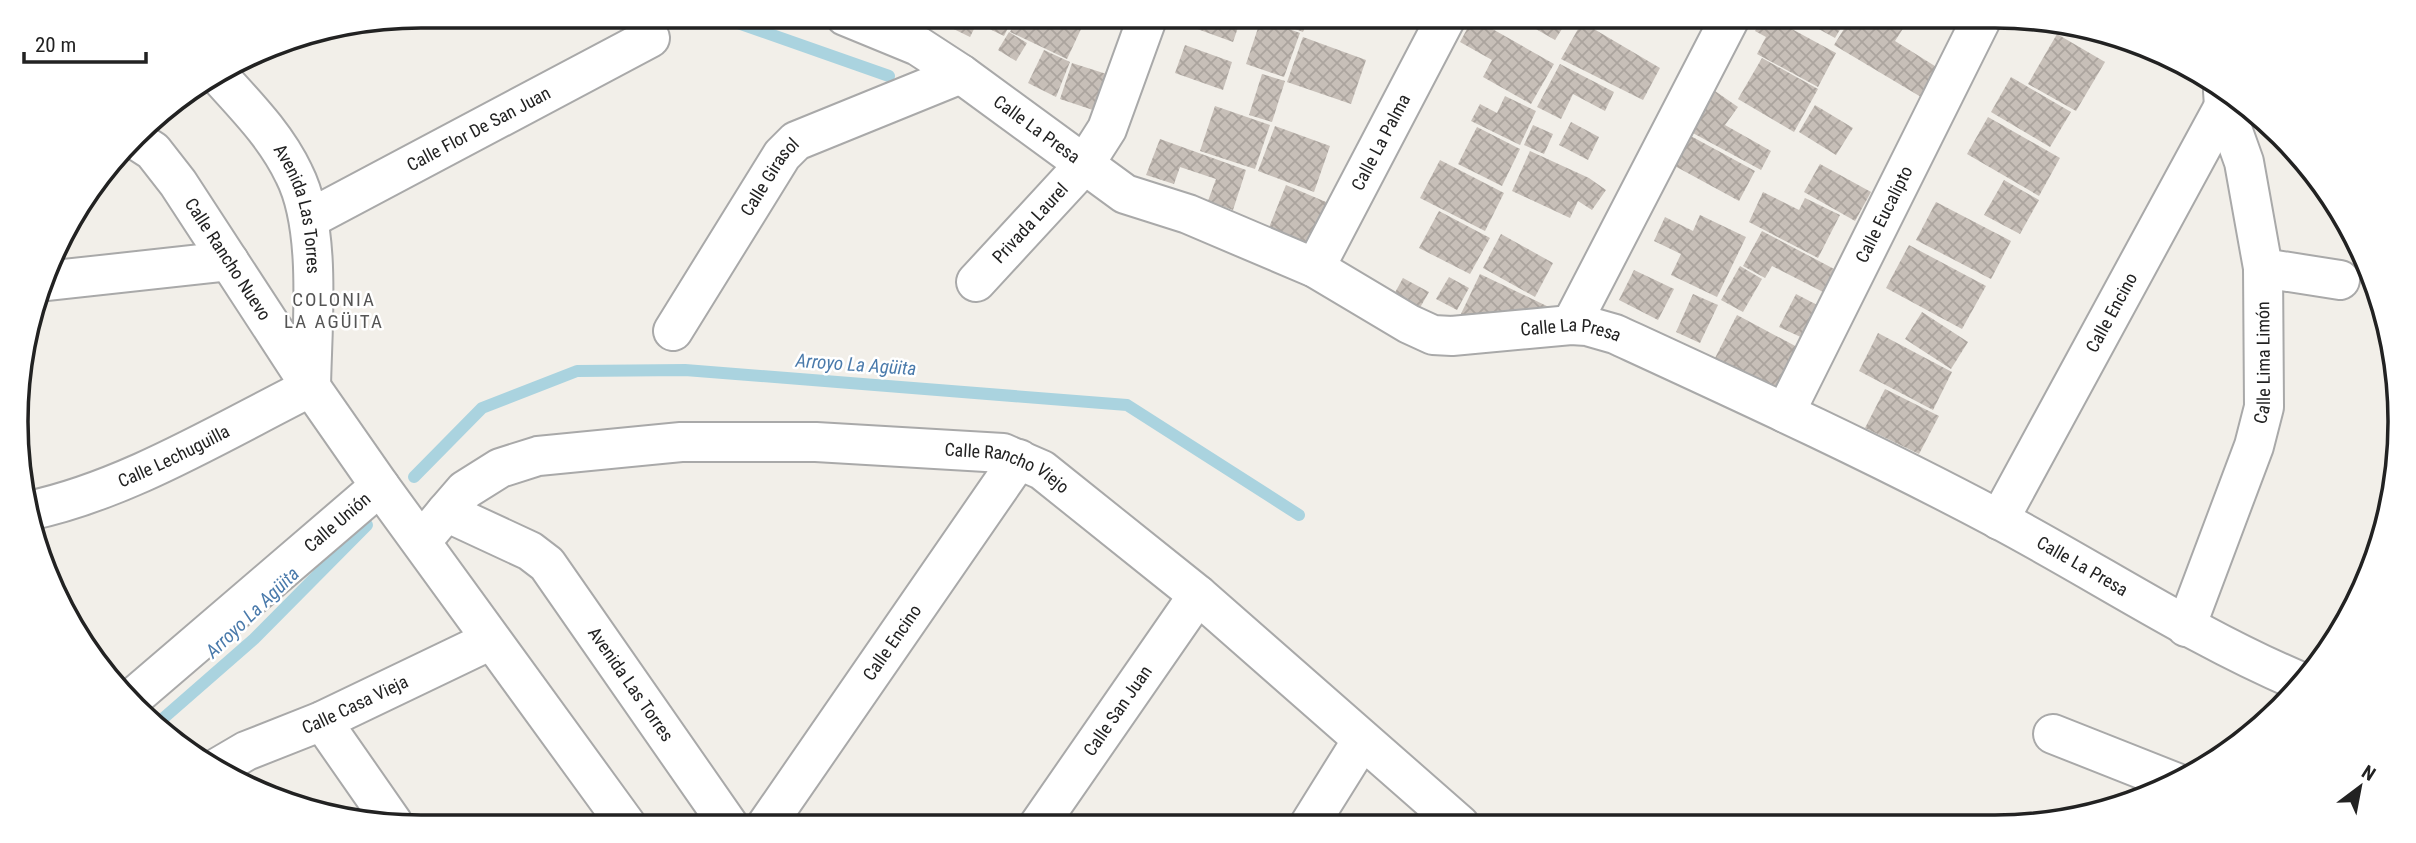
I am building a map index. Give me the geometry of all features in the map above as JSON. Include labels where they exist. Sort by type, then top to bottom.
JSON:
[{"type":"street","name":"Calle La Presa","points":[[874,28],[918,46],[961,74],[1125,194],[1188,214],[1315,268],[1409,324],[1433,335],[1452,336],[1571,326],[1587,326],[1615,334],[1784,413],[1999,520],[2186,627],[2293,678]]},
{"type":"street","name":"Privada Laurel","points":[[976,282],[1084,165],[1107,130],[1144,28]]},
{"type":"street","name":"Calle La Palma","points":[[1315,268],[1441,28]]},
{"type":"street","points":[[1571,326],[1725,28]]},
{"type":"street","name":"Calle Eucalipto","points":[[1784,413],[1977,28]]},
{"type":"street","name":"Calle Flor De San Juan","points":[[309,219],[650,38]]},
{"type":"street","name":"Calle Girasol","points":[[673,331],[782,155],[796,141],[961,74]]},
{"type":"street","name":"Avenida Las Torres","points":[[224,82],[267,129],[295,175],[309,219],[312,280],[311,387]]},
{"type":"street","name":"Calle Encino","points":[[1999,520],[2223,101]]},
{"type":"street","name":"Calle Lima Limón","points":[[2186,627],[2254,446],[2264,407],[2263,268],[2244,162],[2226,103]]},
{"type":"street","name":"Calle Rancho Nuevo","points":[[142,144],[153,151],[178,183],[311,387]]},
{"type":"street","points":[[55,280],[229,261]]},
{"type":"street","points":[[2263,268],[2340,280]]},
{"type":"street","points":[[311,387],[619,815]]},
{"type":"street","name":"Calle Lechuguilla","points":[[38,509],[138,474],[311,387]]},
{"type":"street","name":"Calle Rancho Viejo","points":[[446,512],[465,490],[500,468],[538,456],[681,442],[816,442],[1003,453],[1042,470],[1198,595],[1448,815]]},
{"type":"street","name":"Calle Encino","points":[[773,815],[1019,459]]},
{"type":"street","name":"Calle Unión","points":[[138,694],[380,486]]},
{"type":"street","points":[[421,542],[446,512]]},
{"type":"street","name":"Avenida Las Torres","points":[[446,512],[530,551],[547,564],[722,815]]},
{"type":"street","name":"Calle San Juan","points":[[1046,815],[1198,595]]},
{"type":"street","name":"Calle Casa Vieja","points":[[227,763],[246,751],[323,721],[491,640]]},
{"type":"street","points":[[323,721],[386,813]]},
{"type":"street","points":[[2053,734],[2162,777]]},
{"type":"street","points":[[1315,815],[1362,740]]},
{"type":"building","points":[[952,28],[974,28],[970,37]]},
{"type":"building","points":[[987,28],[1008,28],[1004,36]]},
{"type":"building","points":[[1012,28],[1082,28],[1067,59],[1010,32]]},
{"type":"building","points":[[1194,28],[1238,28],[1233,42]]},
{"type":"building","points":[[1258,28],[1286,28],[1300,33],[1284,77],[1246,64]]},
{"type":"building","points":[[1468,28],[1491,28],[1554,64],[1531,104],[1483,77],[1492,60],[1460,42]]},
{"type":"building","points":[[1534,28],[1563,28],[1555,40]]},
{"type":"building","points":[[1579,28],[1592,28],[1660,68],[1643,100],[1561,59]]},
{"type":"building","points":[[1757,28],[1790,28],[1836,53],[1818,87],[1757,54],[1766,37],[1755,31]]},
{"type":"building","points":[[1817,28],[1841,28],[1835,38]]},
{"type":"building","points":[[1845,28],[1903,28],[1895,41],[1938,68],[1921,97],[1834,45]]},
{"type":"building","points":[[1009,32],[1027,43],[1016,61],[998,50]]},
{"type":"building","points":[[2057,34],[2105,62],[2076,111],[2028,84]]},
{"type":"building","points":[[1303,37],[1366,60],[1351,104],[1287,82]]},
{"type":"building","points":[[1185,45],[1232,62],[1223,90],[1175,73]]},
{"type":"building","points":[[1044,50],[1070,62],[1056,97],[1028,83]]},
{"type":"building","points":[[1762,58],[1818,89],[1794,132],[1738,99]]},
{"type":"building","points":[[1072,63],[1119,78],[1108,115],[1060,99]]},
{"type":"building","points":[[1560,64],[1614,92],[1605,111],[1573,94],[1561,119],[1537,107]]},
{"type":"building","points":[[1262,74],[1285,81],[1272,122],[1249,115]]},
{"type":"building","points":[[2011,77],[2071,112],[2050,147],[1991,112]]},
{"type":"building","points":[[1715,91],[1738,107],[1725,125],[1771,151],[1761,170],[1691,132]]},
{"type":"building","points":[[1505,96],[1536,111],[1520,145],[1471,121],[1480,104],[1497,113]]},
{"type":"building","points":[[1815,105],[1853,128],[1836,155],[1799,132]]},
{"type":"building","points":[[1215,106],[1270,125],[1255,169],[1200,151]]},
{"type":"building","points":[[1988,117],[2060,158],[2039,196],[1967,154]]},
{"type":"building","points":[[1571,122],[1599,137],[1588,160],[1559,145]]},
{"type":"building","points":[[1533,125],[1553,134],[1544,154],[1524,145]]},
{"type":"building","points":[[1275,126],[1330,146],[1314,192],[1258,171]]},
{"type":"building","points":[[1477,127],[1520,149],[1502,186],[1458,164]]},
{"type":"building","points":[[1689,135],[1755,171],[1739,201],[1673,165]]},
{"type":"building","points":[[1160,139],[1246,170],[1233,210],[1208,201],[1216,179],[1180,167],[1174,184],[1146,175]]},
{"type":"building","points":[[1530,151],[1589,178],[1606,190],[1592,210],[1578,201],[1570,218],[1512,191]]},
{"type":"building","points":[[1440,160],[1504,193],[1485,231],[1420,198]]},
{"type":"building","points":[[1820,164],[1871,192],[1855,221],[1804,192]]},
{"type":"building","points":[[2004,180],[2039,200],[2020,234],[1984,215]]},
{"type":"building","points":[[1286,185],[1333,205],[1314,250],[1268,230]]},
{"type":"building","points":[[1763,192],[1799,210],[1805,198],[1840,215],[1818,258],[1749,222]]},
{"type":"building","points":[[1936,202],[2011,241],[1991,279],[1916,240]]},
{"type":"building","points":[[1439,211],[1490,238],[1470,274],[1419,248]]},
{"type":"building","points":[[1700,215],[1746,237],[1717,297],[1671,275],[1681,254],[1654,241],[1665,217],[1693,231]]},
{"type":"building","points":[[1762,231],[1836,270],[1825,293],[1772,266],[1765,278],[1743,266]]},
{"type":"building","points":[[1501,234],[1553,263],[1535,297],[1483,268]]},
{"type":"building","points":[[1909,245],[1986,286],[1962,329],[1886,288]]},
{"type":"building","points":[[1740,266],[1762,279],[1743,312],[1721,300]]},
{"type":"building","points":[[1634,270],[1674,289],[1658,320],[1619,300]]},
{"type":"building","points":[[1480,274],[1555,310],[1459,318]]},
{"type":"building","points":[[1449,277],[1469,288],[1457,310],[1436,299]]},
{"type":"building","points":[[1403,278],[1429,292],[1418,311],[1392,298]]},
{"type":"building","points":[[1693,294],[1718,305],[1700,343],[1676,332]]},
{"type":"building","points":[[1796,294],[1821,307],[1805,339],[1779,327]]},
{"type":"building","points":[[1922,312],[1968,342],[1951,369],[1905,339]]},
{"type":"building","points":[[1737,315],[1799,348],[1776,392],[1714,360]]},
{"type":"building","points":[[1878,333],[1952,372],[1933,410],[1859,371]]},
{"type":"building","points":[[1885,389],[1939,416],[1919,454],[1865,428]]},
{"type":"waterway","name":"Arroyo La Agüita","points":[[752,28],[889,76]]},
{"type":"waterway","name":"Arroyo La Agüita","points":[[414,477],[482,408],[577,371],[685,370],[1127,405],[1299,515]]},
{"type":"waterway","name":"Arroyo La Agüita","points":[[163,718],[254,639],[367,525]]},
{"type":"district","name":"COLONIA LA AGÜITA","points":[[334,310]]}]
